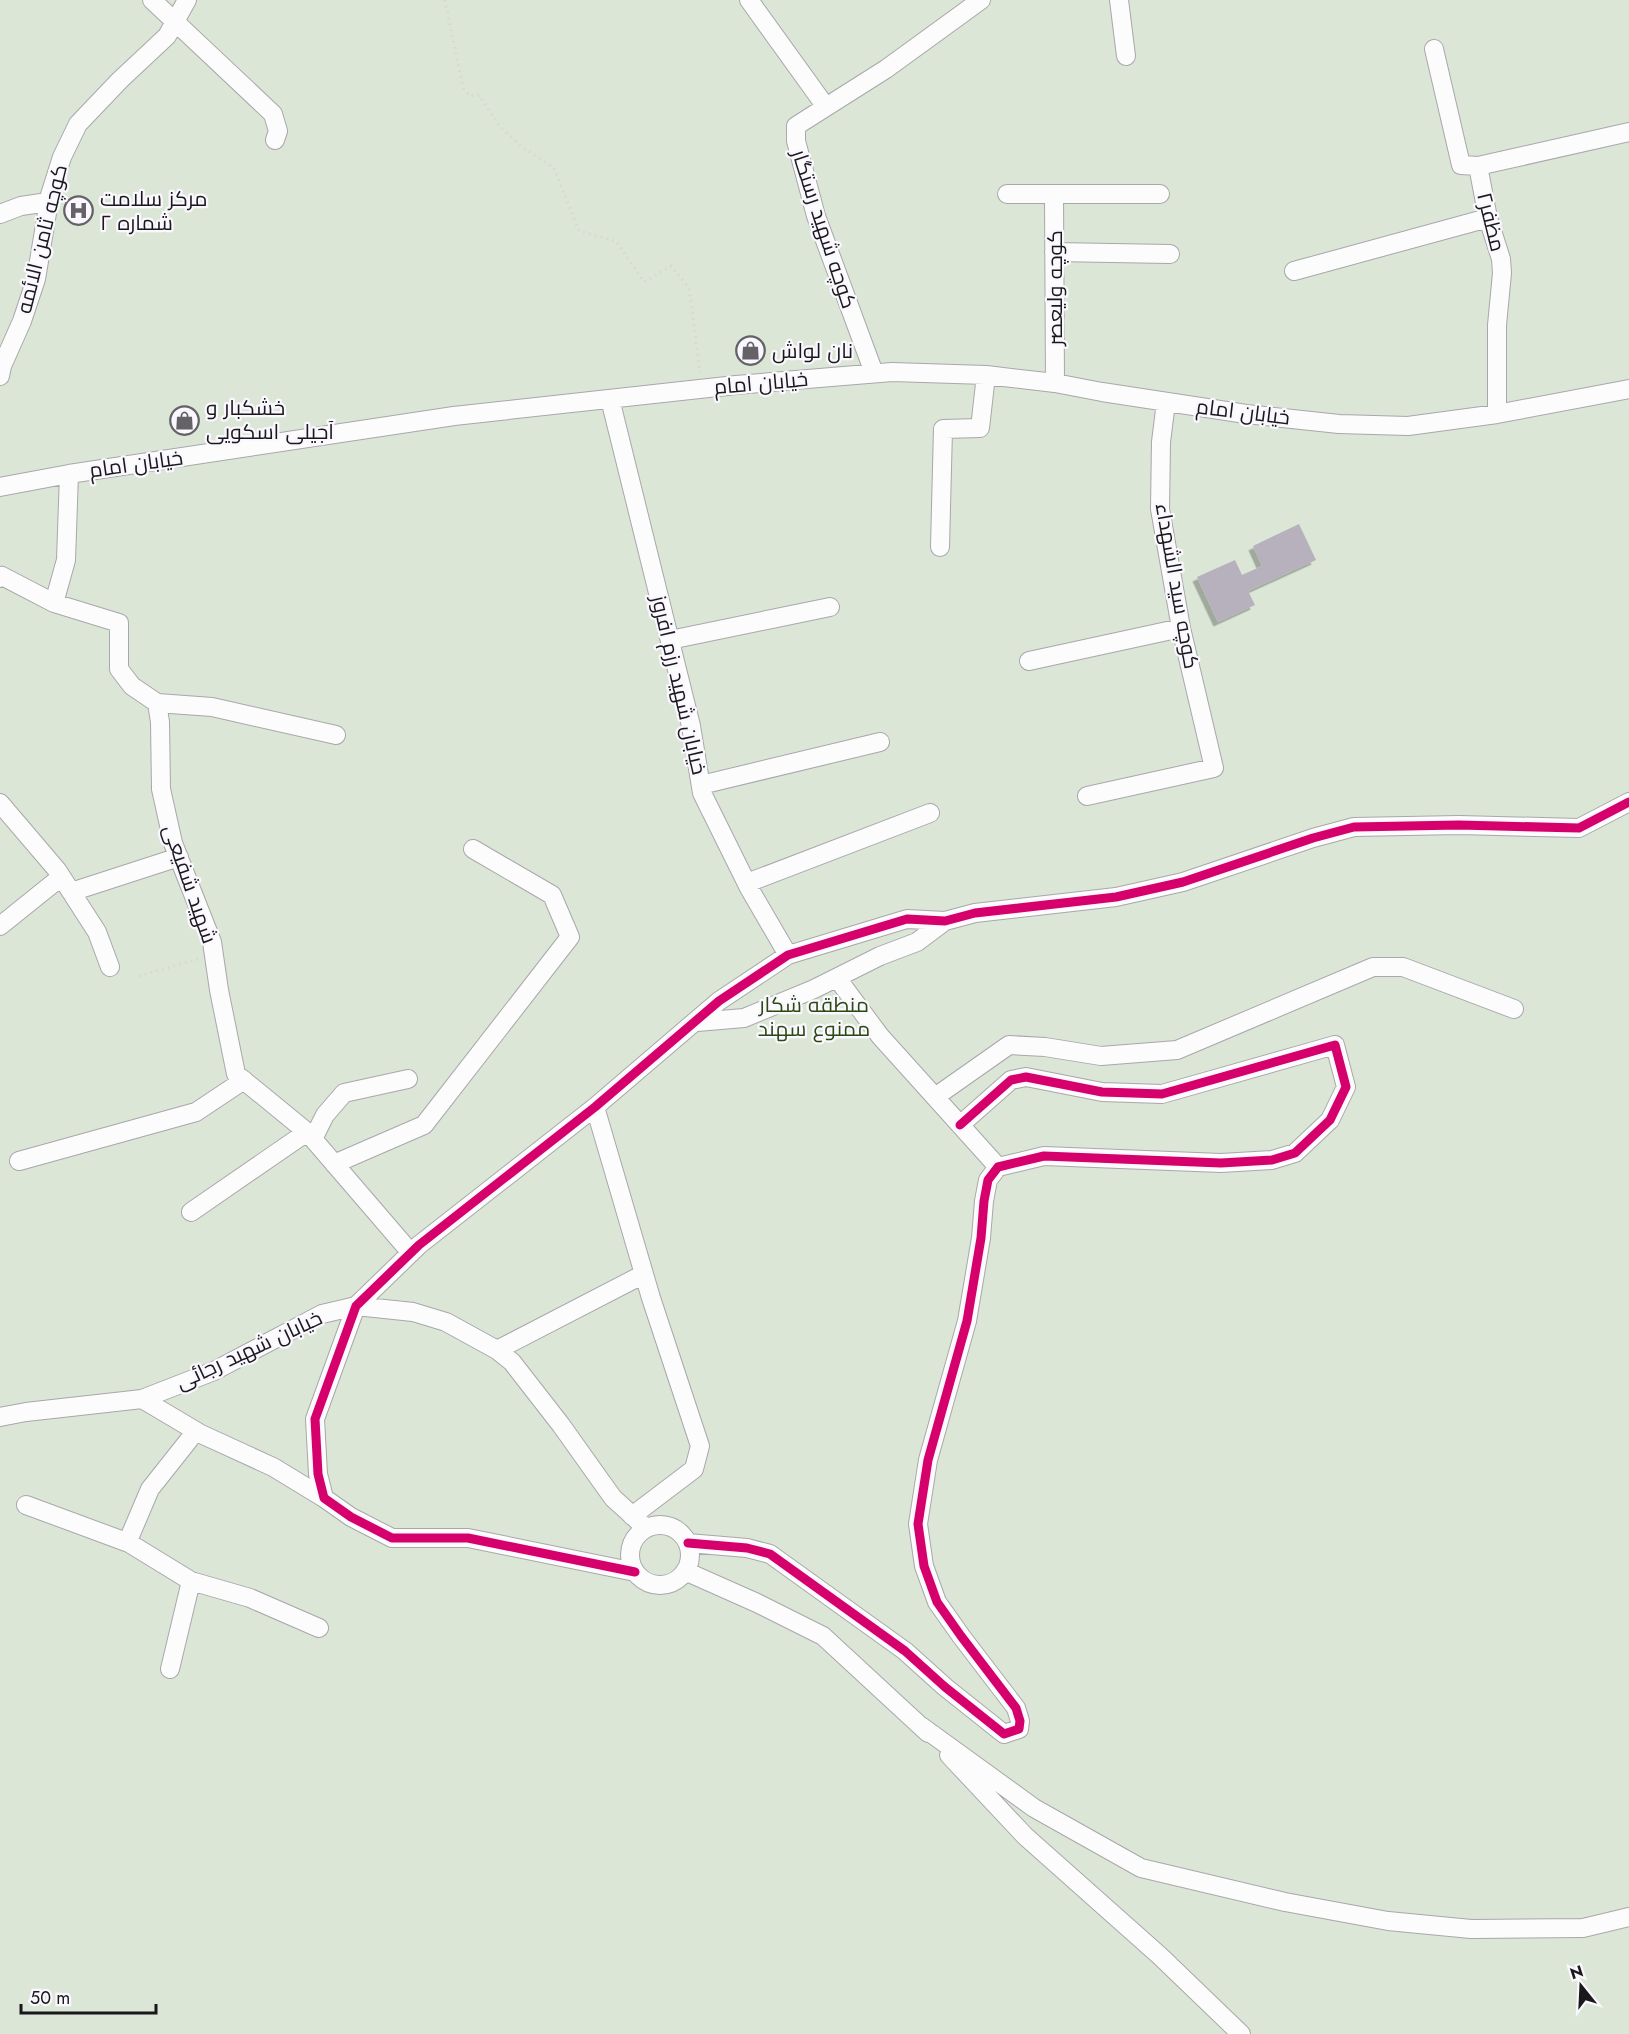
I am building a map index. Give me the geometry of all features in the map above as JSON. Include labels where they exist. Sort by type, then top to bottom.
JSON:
[{"type":"street","points":[[152,0],[273,114],[278,131],[275,140]]},
{"type":"street","name":"کوچه ثامن الائمه","points":[[0,376],[36,279],[48,202],[62,157],[78,124],[167,36],[187,0]]},
{"type":"street","points":[[749,0],[826,107]]},
{"type":"street","name":"کوچه شهید رستگار","points":[[874,373],[816,216],[796,141],[796,126],[886,69],[981,0]]},
{"type":"street","points":[[1119,0],[1126,56]]},
{"type":"street","name":"مظفر۲","points":[[1434,49],[1461,165],[1478,166],[1488,218],[1501,259],[1502,273],[1497,325],[1497,414]]},
{"type":"street","points":[[1478,166],[1629,132]]},
{"type":"street","points":[[1007,194],[1160,194]]},
{"type":"street","name":"کوچه ولیعصر","points":[[1054,194],[1055,383]]},
{"type":"street","points":[[0,213],[21,206],[48,202]]},
{"type":"street","points":[[1294,271],[1488,218]]},
{"type":"street","points":[[1054,252],[1170,254]]},
{"type":"street","name":"خیابان امام","points":[[0,487],[69,474],[454,416],[874,373],[986,375],[1055,383],[1246,414],[1339,424],[1408,426],[1497,414],[1629,389]]},
{"type":"street","points":[[940,547],[943,429],[980,428],[986,375]]},
{"type":"street","name":"خیابان شهید رزم افروز","points":[[610,399],[691,726],[702,793],[747,883],[788,955]]},
{"type":"street","name":"کوچه سید الشهداء","points":[[1087,796],[1214,768],[1181,628],[1160,509],[1161,442],[1166,402]]},
{"type":"street","points":[[54,603],[66,560],[69,474]]},
{"type":"street","points":[[0,578],[2,576],[54,603],[119,623],[119,669],[132,686],[158,703],[212,707],[336,735]]},
{"type":"street","points":[[670,640],[830,607]]},
{"type":"street","points":[[1029,661],[1181,628]]},
{"type":"street","name":"شهید شفیعی","points":[[158,703],[161,789],[173,843],[212,942],[236,1074],[310,1135],[411,1253]]},
{"type":"street","points":[[701,785],[880,742]]},
{"type":"street","points":[[324,1498],[318,1474],[315,1419],[356,1306],[411,1253],[595,1107],[719,1001],[788,955],[907,919],[945,921],[975,914],[1116,897],[1183,882],[1313,838],[1354,827],[1459,825],[1579,828],[1629,802]]},
{"type":"street","points":[[0,803],[66,885],[97,932],[110,967]]},
{"type":"street","points":[[747,883],[930,813]]},
{"type":"street","points":[[334,1164],[424,1125],[570,937],[552,895],[473,849]]},
{"type":"street","points":[[0,926],[66,885],[179,857]]},
{"type":"street","points":[[697,1022],[744,1018],[837,978],[880,956],[917,942],[945,921]]},
{"type":"street","points":[[935,1097],[1008,1045],[1045,1047],[1101,1056],[1177,1050],[1373,967],[1403,968],[1514,1009]]},
{"type":"street","points":[[837,978],[880,1036],[999,1167]]},
{"type":"street","points":[[688,1543],[747,1548],[770,1554],[905,1651],[945,1687],[1004,1734],[1019,1729],[1020,1721],[1016,1708],[937,1602],[924,1566],[918,1524],[928,1460],[967,1321],[988,1180],[999,1167],[1044,1156],[1221,1163],[1272,1160],[1295,1153],[1330,1120],[1346,1087],[1335,1045],[1162,1094],[1102,1092],[1026,1077],[1011,1080],[960,1125]]},
{"type":"street","points":[[191,1212],[310,1135],[344,1093],[408,1079]]},
{"type":"street","points":[[19,1161],[196,1112],[244,1080]]},
{"type":"street","points":[[356,1306],[414,1312],[446,1322],[498,1350],[512,1362],[561,1425],[613,1498],[639,1522],[665,1525],[683,1535],[688,1543],[689,1562],[685,1571],[678,1578],[660,1585],[642,1579],[635,1572],[630,1553],[632,1543],[638,1535],[639,1522],[694,1469],[700,1446],[644,1274],[595,1107]]},
{"type":"street","points":[[498,1350],[644,1274]]},
{"type":"street","name":"خیابان شهید رجائی","points":[[0,1417],[142,1399],[214,1371],[322,1314],[356,1306]]},
{"type":"street","points":[[142,1399],[196,1431],[273,1467],[351,1517],[392,1538],[468,1538],[635,1572]]},
{"type":"street","points":[[129,1543],[150,1489],[196,1431]]},
{"type":"street","points":[[26,1505],[129,1543],[191,1581],[250,1598],[319,1628]]},
{"type":"street","points":[[685,1571],[823,1636],[921,1725],[1025,1836],[1160,1956],[1241,2034]]},
{"type":"street","points":[[170,1669],[191,1581]]},
{"type":"street","points":[[921,1725],[1034,1808],[1141,1868],[1285,1902],[1400,1922],[1471,1929],[1583,1928],[1629,1917]]},
{"type":"path","points":[[445,0],[463,88],[470,96],[479,95],[500,127],[521,146],[555,168],[579,231],[616,240],[644,282],[671,266],[689,288],[702,389]]},
{"type":"path","points":[[139,976],[214,955]]},
{"type":"green space","name":"منطقه شکار ممنوع سهند","points":[[0,0],[1629,0],[1629,2034],[0,2034]]},
{"type":"building","points":[[1299,524],[1316,560],[1248,591],[1255,605],[1218,622],[1197,577],[1235,560],[1242,575],[1262,566],[1253,546]]},
{"type":"cycle path","points":[[635,1572],[468,1538],[392,1538],[351,1517],[324,1498],[318,1474],[315,1419],[356,1306],[419,1245],[595,1107],[719,1001],[788,955],[907,919],[945,921],[975,913],[1116,897],[1183,882],[1313,838],[1354,827],[1459,825],[1579,828],[1629,802]]},
{"type":"cycle path","points":[[688,1543],[747,1548],[770,1554],[905,1651],[945,1687],[1004,1734],[1019,1729],[1020,1721],[1016,1708],[937,1602],[924,1566],[918,1524],[928,1460],[967,1321],[988,1180],[998,1167],[1044,1156],[1221,1163],[1272,1160],[1295,1153],[1330,1120],[1346,1087],[1335,1045],[1162,1094],[1102,1092],[1026,1077],[1011,1080],[960,1125]]},
{"type":"place","name":"مرکز سلامت شماره ۲","points":[[79,211]]},
{"type":"place","name":"نان لواش","points":[[751,351]]},
{"type":"place","name":"خشکبار و آجیلی اسکویی","points":[[185,420]]}]
